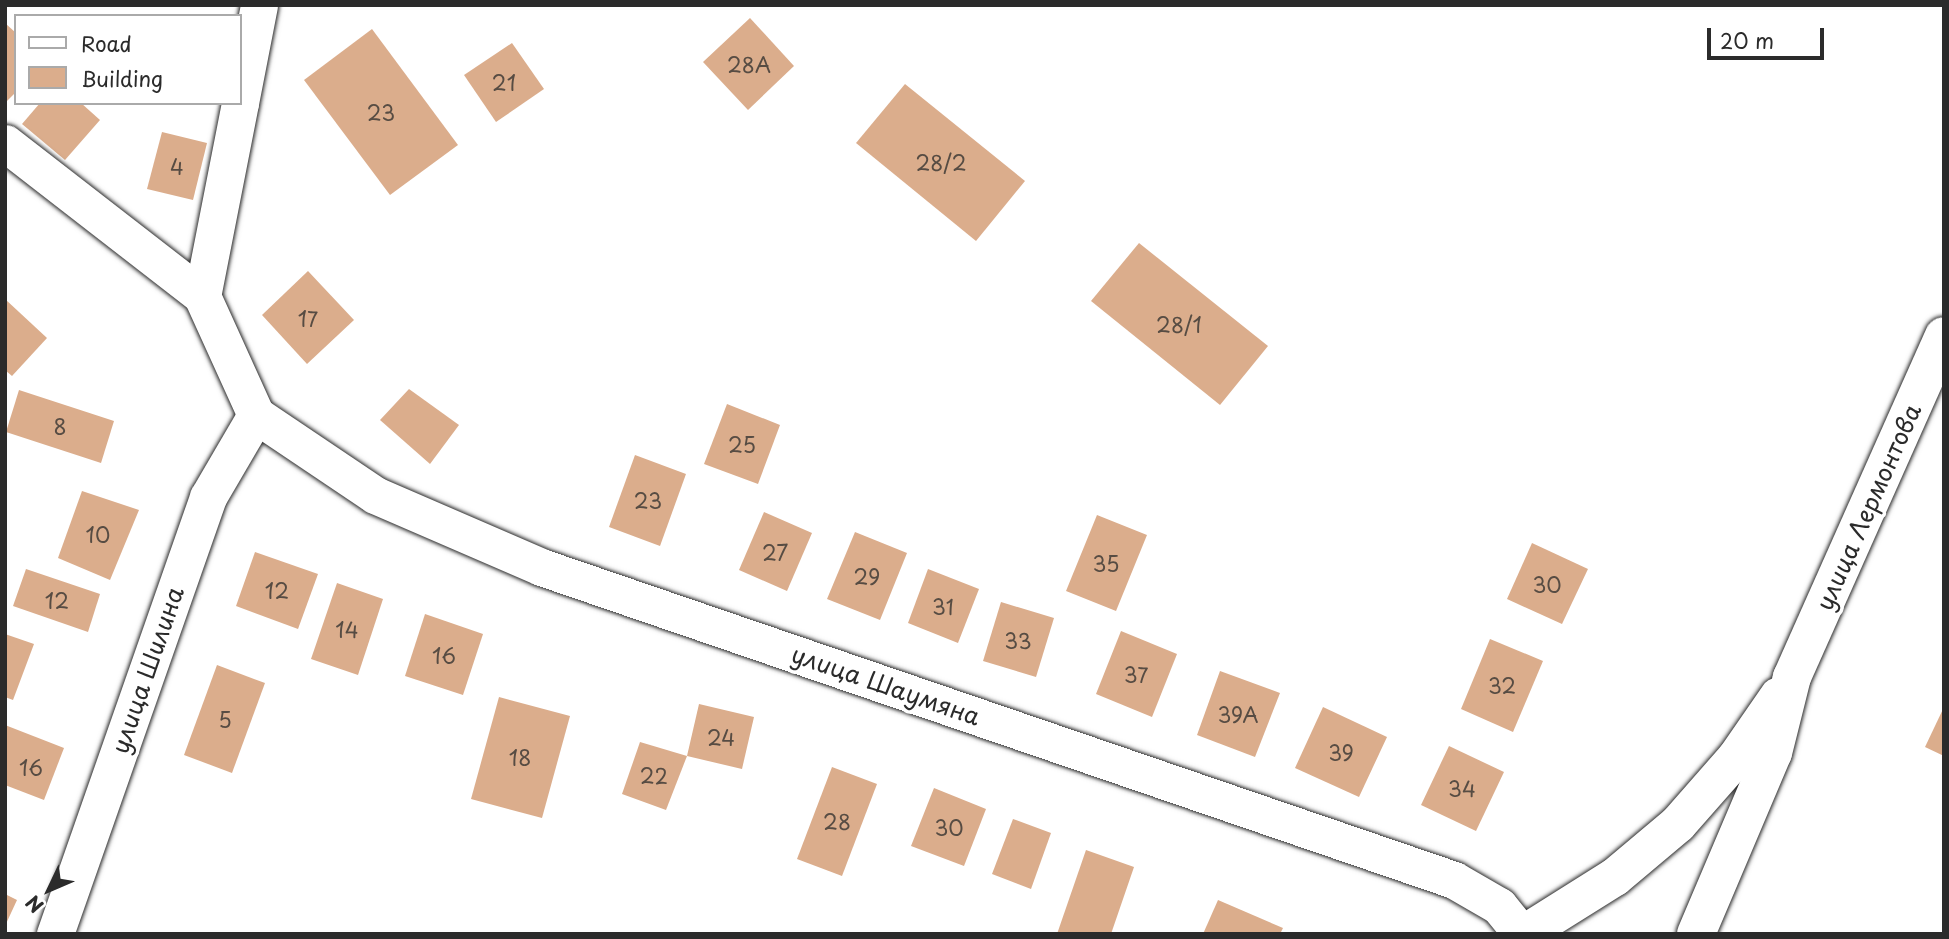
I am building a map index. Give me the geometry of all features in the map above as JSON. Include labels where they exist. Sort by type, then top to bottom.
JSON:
[{"type":"main road","name":"улица Лермонтова","points":[[1696,934],[1773,753],[1792,677],[1944,336]]},
{"type":"main road","name":"улица Лермонтова","points":[[1523,934],[1615,877],[1678,824],[1736,758],[1792,677]]},
{"type":"street","points":[[242,93],[259,5]]},
{"type":"street","points":[[202,296],[240,105]]},
{"type":"street","points":[[5,143],[202,296],[256,415]]},
{"type":"street","name":"улица Шилина","points":[[55,934],[208,497],[256,415]]},
{"type":"street","name":"улица Шаумяна","points":[[256,415],[375,495],[541,567],[1454,880],[1499,906],[1523,934]]},
{"type":"building","points":[[750,18],[794,66],[748,110],[703,62]]},
{"type":"building","points":[[5,23],[14,31],[14,94],[5,103]]},
{"type":"building","points":[[372,29],[458,145],[390,195],[304,80]]},
{"type":"building","points":[[512,43],[544,89],[496,122],[464,75]]},
{"type":"building","points":[[905,84],[1025,181],[976,241],[856,143]]},
{"type":"building","points":[[38,105],[83,105],[100,120],[65,160],[22,124]]},
{"type":"building","points":[[162,132],[207,143],[193,200],[147,189]]},
{"type":"building","points":[[1139,243],[1268,346],[1220,405],[1091,301]]},
{"type":"building","points":[[308,271],[354,320],[307,364],[262,315]]},
{"type":"building","points":[[5,299],[47,338],[12,376],[5,370]]},
{"type":"building","points":[[409,389],[459,425],[430,464],[380,420]]},
{"type":"building","points":[[19,390],[114,421],[101,463],[6,432]]},
{"type":"building","points":[[727,404],[780,425],[758,484],[704,464]]},
{"type":"building","points":[[635,455],[686,474],[660,546],[609,527]]},
{"type":"building","points":[[82,491],[139,510],[110,580],[58,558]]},
{"type":"building","points":[[764,512],[812,533],[787,591],[739,570]]},
{"type":"building","points":[[1097,515],[1147,535],[1116,611],[1066,591]]},
{"type":"building","points":[[855,532],[907,553],[880,620],[827,599]]},
{"type":"building","points":[[1532,543],[1588,569],[1562,624],[1507,599]]},
{"type":"building","points":[[255,552],[318,574],[298,629],[236,606]]},
{"type":"building","points":[[26,569],[100,594],[88,632],[13,606]]},
{"type":"building","points":[[928,569],[979,589],[958,643],[908,623]]},
{"type":"building","points":[[337,583],[383,599],[358,675],[311,659]]},
{"type":"building","points":[[1001,602],[1054,618],[1036,677],[983,661]]},
{"type":"building","points":[[425,614],[483,634],[463,695],[405,676]]},
{"type":"building","points":[[1121,631],[1177,654],[1152,717],[1096,694]]},
{"type":"building","points":[[5,634],[34,644],[13,700],[5,697]]},
{"type":"building","points":[[1490,639],[1543,661],[1513,732],[1461,709]]},
{"type":"building","points":[[217,665],[265,683],[232,773],[184,755]]},
{"type":"building","points":[[1220,671],[1280,693],[1255,757],[1197,735]]},
{"type":"building","points":[[499,697],[570,716],[542,818],[471,799]]},
{"type":"building","points":[[699,704],[754,717],[742,769],[687,756]]},
{"type":"building","points":[[1323,707],[1387,737],[1359,797],[1295,768]]},
{"type":"building","points":[[1944,707],[1944,756],[1925,747]]},
{"type":"building","points":[[5,725],[64,748],[44,800],[5,785]]},
{"type":"building","points":[[640,742],[687,756],[666,810],[622,794]]},
{"type":"building","points":[[1449,746],[1504,772],[1476,831],[1421,805]]},
{"type":"building","points":[[832,767],[877,784],[842,876],[797,859]]},
{"type":"building","points":[[934,788],[986,809],[964,866],[911,846]]},
{"type":"building","points":[[1013,819],[1051,833],[1031,889],[992,874]]},
{"type":"building","points":[[1086,850],[1134,867],[1111,934],[1057,934]]},
{"type":"building","points":[[5,894],[17,900],[5,926]]},
{"type":"building","points":[[1218,900],[1283,928],[1280,934],[1203,934]]}]
